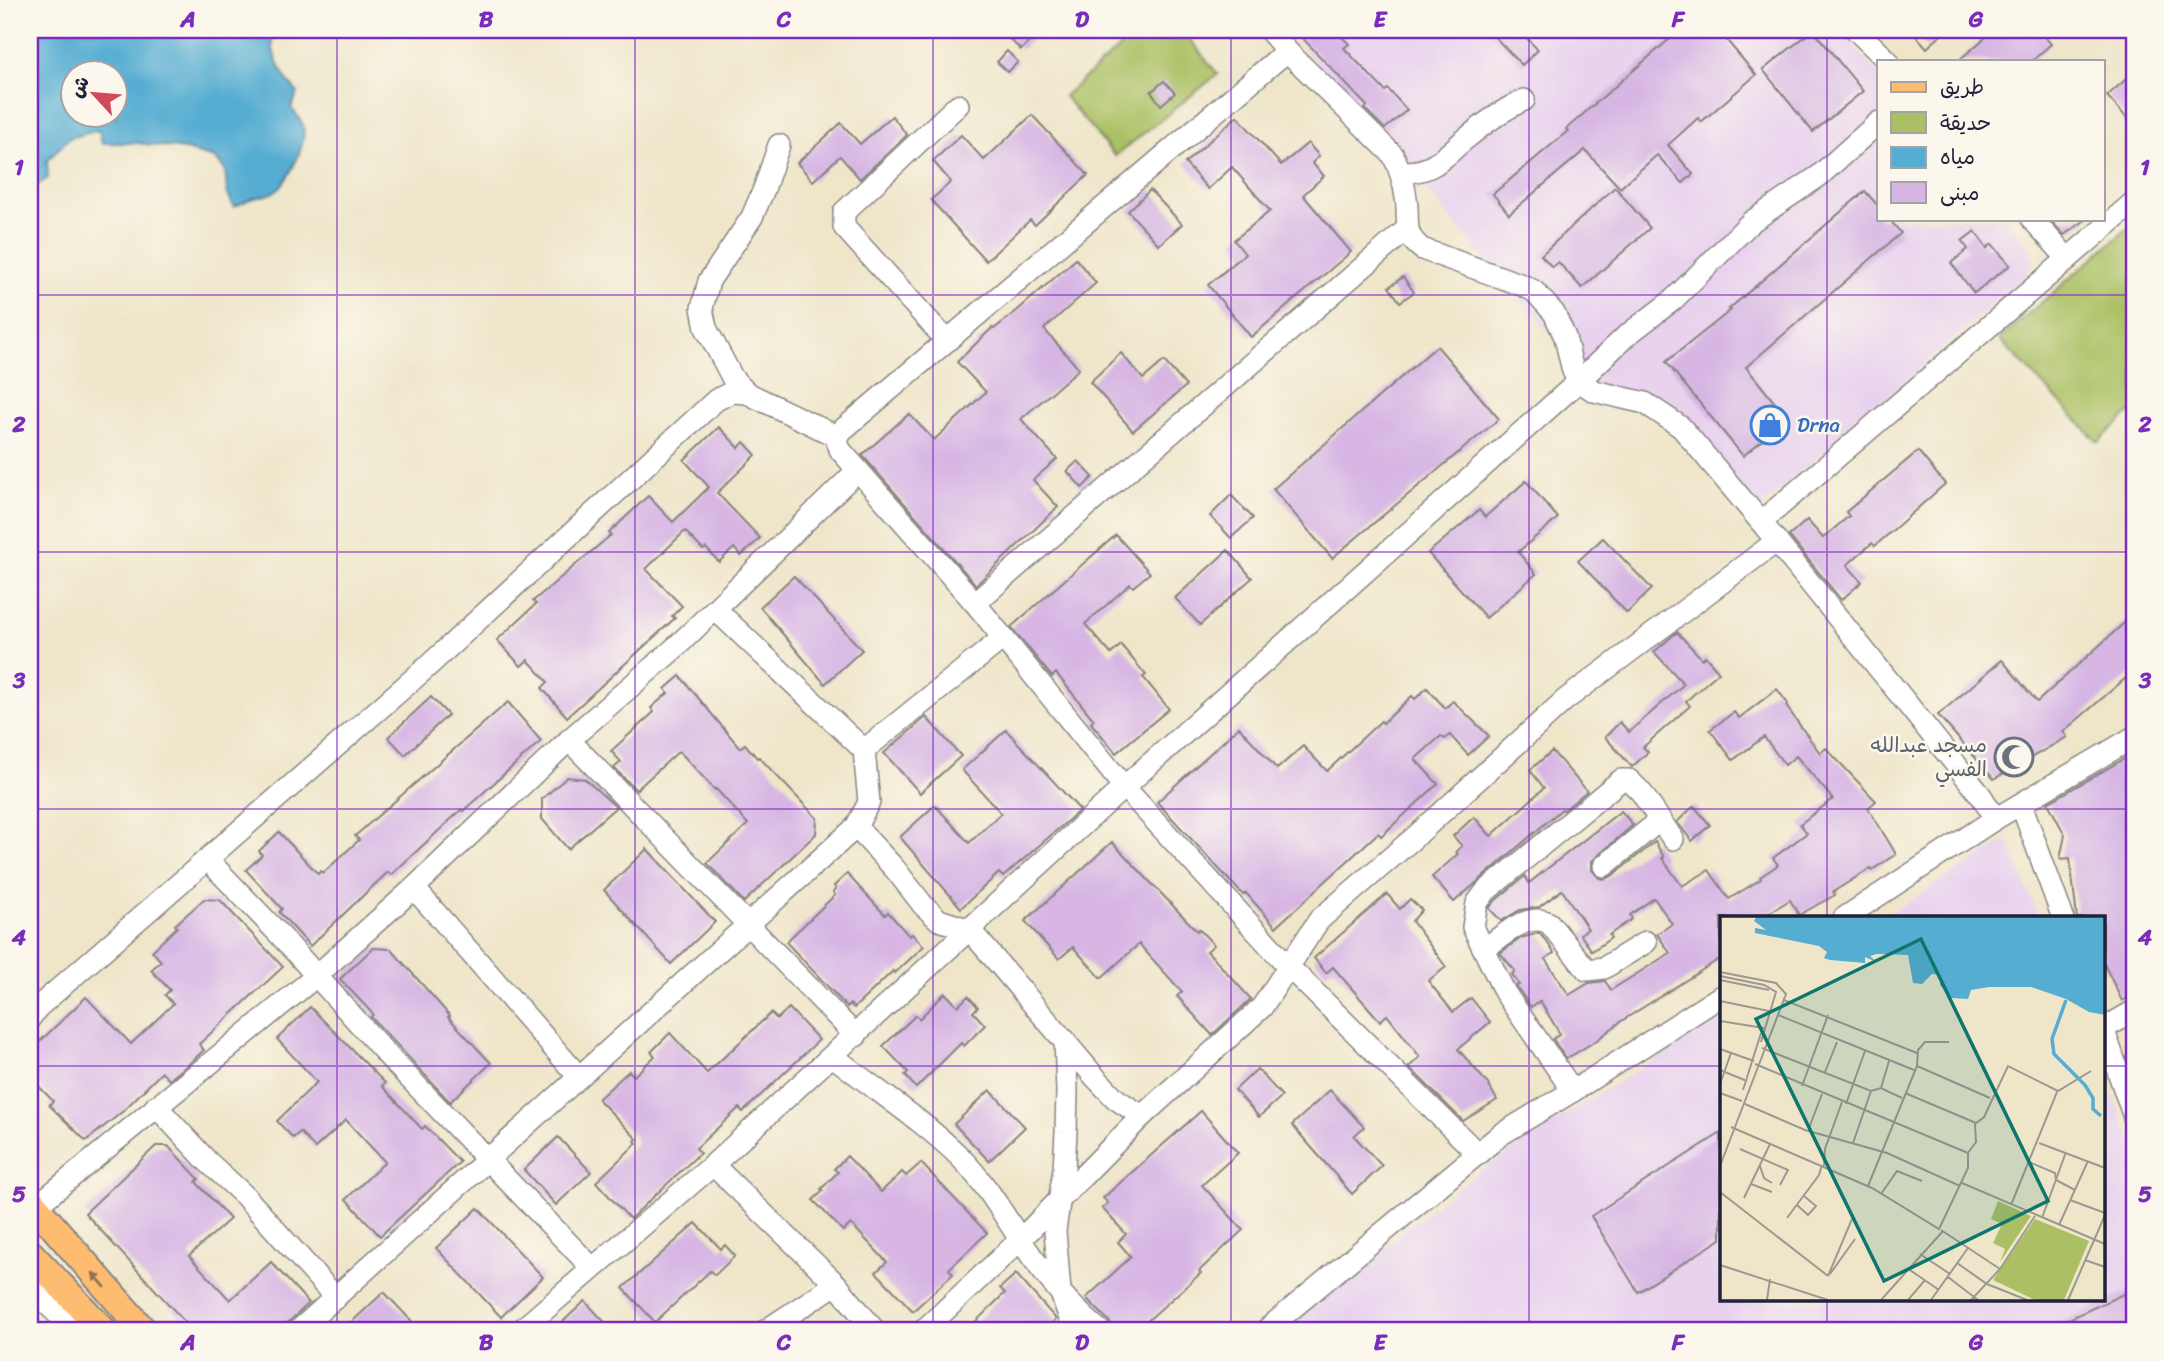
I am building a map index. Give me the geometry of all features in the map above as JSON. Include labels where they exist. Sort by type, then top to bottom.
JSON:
[{"type":"main road","points":[[32,1204],[144,1331]]},
{"type":"main road","points":[[30,1252],[92,1329]]},
{"type":"street","points":[[1269,30],[1393,155],[1401,172],[1407,202],[1407,229],[1413,243],[1422,249],[1534,291],[1554,313],[1565,337],[1573,371],[1579,381],[1594,391],[1645,403],[1681,427],[1968,776],[1995,819]]},
{"type":"street","points":[[1856,30],[1887,60]]},
{"type":"street","points":[[1287,51],[840,432],[837,443],[841,451],[975,603],[1125,787],[1290,968],[1478,1154]]},
{"type":"street","points":[[1401,172],[1416,173],[1438,163],[1510,106],[1524,100]]},
{"type":"street","points":[[947,341],[844,227],[844,212],[958,105]]},
{"type":"street","points":[[532,1327],[592,1268],[662,1211],[834,1056],[1125,787],[1579,381],[1626,335],[1673,300],[1751,222],[1819,177],[1877,124]]},
{"type":"street","points":[[779,145],[756,208],[709,281],[702,308],[706,328],[733,379],[747,393],[838,437]]},
{"type":"street","points":[[1761,522],[2134,202]]},
{"type":"street","points":[[2033,220],[2068,259]]},
{"type":"street","points":[[975,603],[1407,229]]},
{"type":"street","points":[[30,1018],[37,1008],[436,659],[716,400],[732,392],[747,393]]},
{"type":"street","points":[[32,1204],[315,977],[414,888],[569,740],[676,647],[858,470]]},
{"type":"street","points":[[923,1331],[1020,1240],[1142,1116],[1262,1007],[1320,920],[1565,700],[1777,541]]},
{"type":"street","points":[[298,1331],[856,827],[869,802],[864,750],[715,609]]},
{"type":"street","points":[[864,750],[1003,638]]},
{"type":"street","points":[[1847,916],[1995,819],[2134,737]]},
{"type":"street","points":[[569,740],[856,1036]]},
{"type":"street","points":[[1573,1091],[1505,993],[1473,927],[1477,903],[1486,891],[1621,780],[1629,780],[1641,792],[1673,839]]},
{"type":"street","points":[[2021,804],[2062,916]]},
{"type":"street","points":[[1604,866],[1660,820]]},
{"type":"street","points":[[856,827],[939,920],[970,930],[1116,1099],[1142,1116]]},
{"type":"street","points":[[208,860],[280,935],[390,1058],[592,1268]]},
{"type":"street","points":[[414,888],[579,1077]]},
{"type":"street","points":[[1484,949],[1529,920],[1541,919],[1549,923],[1587,970],[1604,968],[1646,942]]},
{"type":"street","points":[[1265,1331],[1500,1135],[1720,997]]},
{"type":"street","points":[[2104,1028],[2134,1011]]},
{"type":"street","points":[[2104,1032],[2134,1117]]},
{"type":"street","points":[[1065,1040],[1068,1091],[1064,1168],[1055,1231],[1060,1291],[1071,1321],[1071,1331]]},
{"type":"street","points":[[834,1056],[959,1156],[994,1197],[1020,1240],[1060,1291],[1100,1331]]},
{"type":"street","points":[[156,1106],[207,1161],[245,1196],[335,1298]]},
{"type":"street","points":[[713,1165],[836,1284],[875,1331]]},
{"type":"street","points":[[765,1331],[836,1284]]},
{"type":"street","points":[[30,1287],[92,1329]]},
{"type":"shaded area","points":[[1288,30],[1841,30],[1877,72],[1877,220],[2006,220],[2030,247],[2033,259],[2027,274],[1751,516],[1679,430],[1589,379]]},
{"type":"shaded area","points":[[2007,840],[2038,916],[1885,916]]},
{"type":"shaded area","points":[[1720,1019],[1720,1302],[2104,1302],[2104,1075],[2134,1149],[2134,1331],[1283,1331],[1452,1191],[1516,1146]]},
{"type":"green space","points":[[1139,30],[1182,30],[1218,74],[1115,156],[1064,96]]},
{"type":"green space","points":[[2134,223],[2134,409],[2098,442],[1999,339]]},
{"type":"water","points":[[30,30],[275,30],[274,54],[282,72],[298,93],[291,108],[301,121],[304,133],[291,171],[273,193],[234,207],[227,192],[225,170],[215,158],[178,148],[137,143],[102,143],[99,130],[69,138],[47,161],[48,178],[30,190]]},
{"type":"building","points":[[1000,30],[1041,30],[1021,50]]},
{"type":"building","points":[[1295,30],[1335,30],[1349,44],[1344,48],[1407,110],[1385,129],[1365,109],[1367,106]]},
{"type":"building","points":[[1488,30],[1519,30],[1538,50],[1522,65]]},
{"type":"building","points":[[1680,30],[1718,30],[1756,75],[1701,122],[1698,118],[1668,145],[1693,174],[1683,183],[1657,155],[1620,188],[1585,150],[1509,214],[1493,194]]},
{"type":"building","points":[[1813,30],[1863,91],[1813,132],[1763,70]]},
{"type":"building","points":[[1911,30],[1946,30],[1927,48]]},
{"type":"building","points":[[1994,30],[2039,30],[2051,44],[2033,60],[1959,60]]},
{"type":"building","points":[[1007,51],[1018,62],[1008,72],[997,62]]},
{"type":"building","points":[[2134,72],[2134,126],[2107,96]]},
{"type":"building","points":[[1164,81],[1175,93],[1161,105],[1151,92]]},
{"type":"building","points":[[1032,115],[1088,175],[1035,225],[1030,220],[986,261],[931,200],[951,182],[933,161],[961,135],[984,160]]},
{"type":"building","points":[[892,116],[907,135],[860,179],[840,156],[813,181],[797,163],[841,123],[860,144]]},
{"type":"building","points":[[1237,116],[1281,165],[1308,143],[1319,156],[1312,163],[1324,176],[1303,195],[1351,252],[1251,337],[1208,285],[1245,254],[1234,240],[1270,211],[1232,167],[1208,189],[1185,163]]},
{"type":"building","points":[[1615,187],[1650,228],[1582,288],[1558,262],[1552,267],[1541,255]]},
{"type":"building","points":[[1150,190],[1182,224],[1159,245],[1128,211]]},
{"type":"building","points":[[1865,191],[1877,205],[1877,220],[1890,220],[1901,233],[1746,367],[1788,419],[1743,456],[1666,362],[1731,310],[1729,309]]},
{"type":"building","points":[[2050,220],[2086,220],[2064,235]]},
{"type":"building","points":[[1975,231],[1987,248],[1992,244],[2010,265],[1974,293],[1951,263],[1968,249],[1962,241]]},
{"type":"building","points":[[1076,259],[1096,283],[1044,329],[1079,369],[1021,419],[1057,459],[1033,480],[1058,507],[976,585],[862,455],[909,414],[934,440],[986,392],[957,362],[992,328],[1019,309]]},
{"type":"building","points":[[1403,277],[1414,292],[1400,302],[1389,287]]},
{"type":"building","points":[[1437,346],[1499,419],[1332,558],[1273,489]]},
{"type":"building","points":[[1121,353],[1143,379],[1164,361],[1186,386],[1133,431],[1090,382]]},
{"type":"building","points":[[719,427],[739,448],[744,442],[756,455],[717,493],[760,538],[741,556],[734,548],[719,562],[685,531],[646,569],[682,606],[672,616],[675,618],[567,717],[542,688],[548,682],[528,660],[521,666],[497,640],[536,604],[533,601],[611,535],[609,533],[648,496],[673,522],[709,487],[684,460]]},
{"type":"building","points":[[1918,451],[1945,484],[1875,546],[1872,543],[1847,565],[1862,582],[1841,600],[1789,536],[1807,520],[1823,538],[1849,516],[1846,512]]},
{"type":"building","points":[[1078,461],[1093,477],[1082,488],[1067,471]]},
{"type":"building","points":[[1526,481],[1558,518],[1518,552],[1536,574],[1486,618],[1428,553],[1479,510],[1485,517]]},
{"type":"building","points":[[1231,495],[1253,518],[1231,538],[1210,516]]},
{"type":"building","points":[[1116,535],[1150,573],[1133,587],[1130,584],[1085,624],[1111,654],[1121,645],[1169,709],[1116,753],[1091,723],[1094,720],[1056,673],[1052,677],[1011,627]]},
{"type":"building","points":[[1603,538],[1652,589],[1627,613],[1578,561]]},
{"type":"building","points":[[1228,550],[1252,578],[1200,625],[1175,598]]},
{"type":"building","points":[[794,576],[862,650],[825,684],[760,607]]},
{"type":"building","points":[[2134,614],[2134,671],[2063,732],[2067,737],[1994,779],[1938,715],[2002,660],[2037,702]]},
{"type":"building","points":[[1677,632],[1702,659],[1705,656],[1719,672],[1686,701],[1690,706],[1643,747],[1648,752],[1632,767],[1605,737],[1620,722],[1629,732],[1684,684],[1654,652]]},
{"type":"building","points":[[680,676],[740,748],[745,744],[817,818],[816,834],[744,902],[707,863],[748,824],[716,789],[679,751],[636,790],[614,768],[621,762],[611,751],[654,712],[651,708],[668,693],[665,689]]},
{"type":"building","points":[[1427,688],[1445,708],[1453,701],[1489,736],[1468,755],[1450,735],[1445,739],[1441,736],[1415,759],[1438,784],[1381,836],[1378,833],[1276,927],[1157,802],[1239,727],[1277,769],[1303,746],[1327,771],[1381,721],[1383,723],[1412,696],[1415,699]]},
{"type":"building","points":[[1777,689],[1820,753],[1826,748],[1876,801],[1868,808],[1896,854],[1833,892],[1835,895],[1799,915],[1790,900],[1763,916],[1720,916],[1720,959],[1566,1059],[1553,1039],[1560,1034],[1540,1001],[1531,1007],[1516,986],[1519,985],[1512,974],[1515,971],[1500,953],[1521,938],[1539,933],[1554,953],[1545,959],[1569,995],[1589,983],[1605,981],[1611,990],[1670,953],[1657,934],[1672,924],[1654,898],[1630,915],[1632,919],[1592,951],[1580,934],[1588,929],[1562,890],[1539,907],[1520,910],[1501,921],[1489,908],[1525,876],[1529,883],[1621,811],[1633,825],[1592,861],[1591,869],[1599,878],[1612,876],[1655,842],[1664,857],[1662,858],[1682,886],[1709,870],[1729,899],[1761,879],[1760,877],[1778,865],[1773,858],[1807,833],[1800,824],[1833,799],[1796,756],[1785,765],[1764,737],[1733,760],[1710,730],[1734,712],[1739,718]]},
{"type":"building","points":[[431,697],[448,715],[405,755],[388,737]]},
{"type":"building","points":[[508,702],[541,741],[391,875],[388,872],[310,946],[279,912],[282,909],[246,870],[262,855],[259,851],[279,832],[318,874],[321,871],[323,873],[359,840],[355,836]]},
{"type":"building","points":[[926,717],[961,756],[920,793],[884,753]]},
{"type":"building","points":[[1006,730],[1080,810],[1003,877],[999,873],[961,908],[900,837],[935,805],[969,843],[1001,813],[962,770]]},
{"type":"building","points":[[1552,751],[1587,791],[1562,809],[1454,902],[1432,877],[1458,854],[1456,852],[1462,846],[1453,836],[1474,817],[1491,836],[1544,788],[1530,770]]},
{"type":"building","points":[[2134,753],[2134,995],[2122,1001],[2104,964],[2104,916],[2077,916],[2070,858],[2060,859],[2065,835],[2048,803]]},
{"type":"building","points":[[567,777],[585,779],[616,807],[568,849],[542,819],[542,799]]},
{"type":"building","points":[[1694,806],[1710,825],[1692,841],[1677,822]]},
{"type":"building","points":[[1112,842],[1197,931],[1199,929],[1214,945],[1207,951],[1251,999],[1212,1035],[1177,996],[1182,992],[1139,944],[1101,978],[1073,947],[1059,959],[1025,921]]},
{"type":"building","points":[[647,849],[715,922],[671,964],[604,890]]},
{"type":"building","points":[[847,874],[885,915],[888,912],[909,936],[912,934],[924,946],[854,1008],[850,1004],[847,1007],[786,942],[835,895],[834,886]]},
{"type":"building","points":[[1387,894],[1400,909],[1410,899],[1422,910],[1412,921],[1446,967],[1428,981],[1453,1012],[1471,998],[1490,1022],[1458,1049],[1488,1084],[1497,1100],[1463,1121],[1409,1067],[1420,1057],[1387,1015],[1380,1021],[1333,967],[1326,973],[1314,958]]},
{"type":"building","points":[[204,899],[220,900],[283,967],[199,1044],[204,1050],[190,1063],[169,1080],[162,1072],[122,1112],[86,1141],[49,1105],[53,1101],[30,1077],[30,1051],[86,997],[131,1044],[173,1004],[165,995],[170,990],[151,970],[161,961],[152,951],[177,927],[175,925]]},
{"type":"building","points":[[373,948],[391,949],[491,1063],[450,1102],[371,1017],[373,1014],[340,979]]},
{"type":"building","points":[[945,993],[958,1006],[968,996],[978,1007],[973,1012],[985,1025],[964,1046],[961,1043],[916,1088],[905,1075],[908,1072],[883,1046],[916,1015],[919,1019]]},
{"type":"building","points":[[310,1007],[385,1083],[382,1086],[422,1129],[425,1126],[460,1162],[380,1236],[346,1199],[385,1162],[346,1120],[315,1148],[300,1132],[293,1138],[277,1121],[317,1082],[277,1039]]},
{"type":"building","points":[[789,1008],[819,1040],[743,1112],[739,1108],[696,1148],[700,1153],[630,1219],[596,1182],[637,1143],[637,1139],[598,1099],[629,1071],[634,1076],[655,1056],[651,1052],[670,1033],[707,1073],[771,1013],[777,1019]]},
{"type":"building","points":[[1257,1069],[1282,1096],[1259,1117],[1235,1090]]},
{"type":"building","points":[[990,1090],[1025,1127],[989,1161],[954,1124]]},
{"type":"building","points":[[1330,1090],[1364,1127],[1354,1136],[1382,1166],[1352,1194],[1292,1125]]},
{"type":"building","points":[[1201,1111],[1238,1153],[1202,1185],[1243,1230],[1199,1271],[1201,1273],[1136,1331],[1115,1331],[1086,1298],[1131,1257],[1118,1242],[1126,1234],[1102,1208],[1108,1203],[1103,1198]]},
{"type":"building","points":[[1720,1134],[1720,1240],[1638,1292],[1591,1216]]},
{"type":"building","points":[[558,1137],[591,1172],[556,1205],[524,1170]]},
{"type":"building","points":[[156,1146],[168,1146],[199,1179],[196,1182],[230,1219],[189,1256],[230,1300],[271,1262],[309,1303],[279,1331],[193,1331],[85,1213]]},
{"type":"building","points":[[847,1156],[881,1192],[902,1172],[906,1176],[921,1163],[987,1233],[949,1269],[953,1274],[913,1311],[876,1272],[887,1262],[851,1224],[843,1231],[813,1200],[838,1172],[834,1169]]},
{"type":"building","points":[[478,1208],[543,1277],[501,1317],[436,1248]]},
{"type":"building","points":[[696,1223],[721,1249],[725,1245],[735,1256],[715,1275],[710,1271],[655,1322],[623,1288]]},
{"type":"building","points":[[1016,1274],[1056,1319],[1044,1331],[966,1331],[1005,1293],[1000,1288]]},
{"type":"building","points":[[2134,1289],[2134,1331],[2043,1331]]},
{"type":"building","points":[[384,1292],[421,1331],[342,1331]]},
{"type":"building","points":[[585,1301],[613,1331],[553,1331]]},
{"type":"place","name":"Drna","points":[[1770,425]]},
{"type":"place","name":"مسجد عبدالله الفسي","points":[[2014,757]]}]
